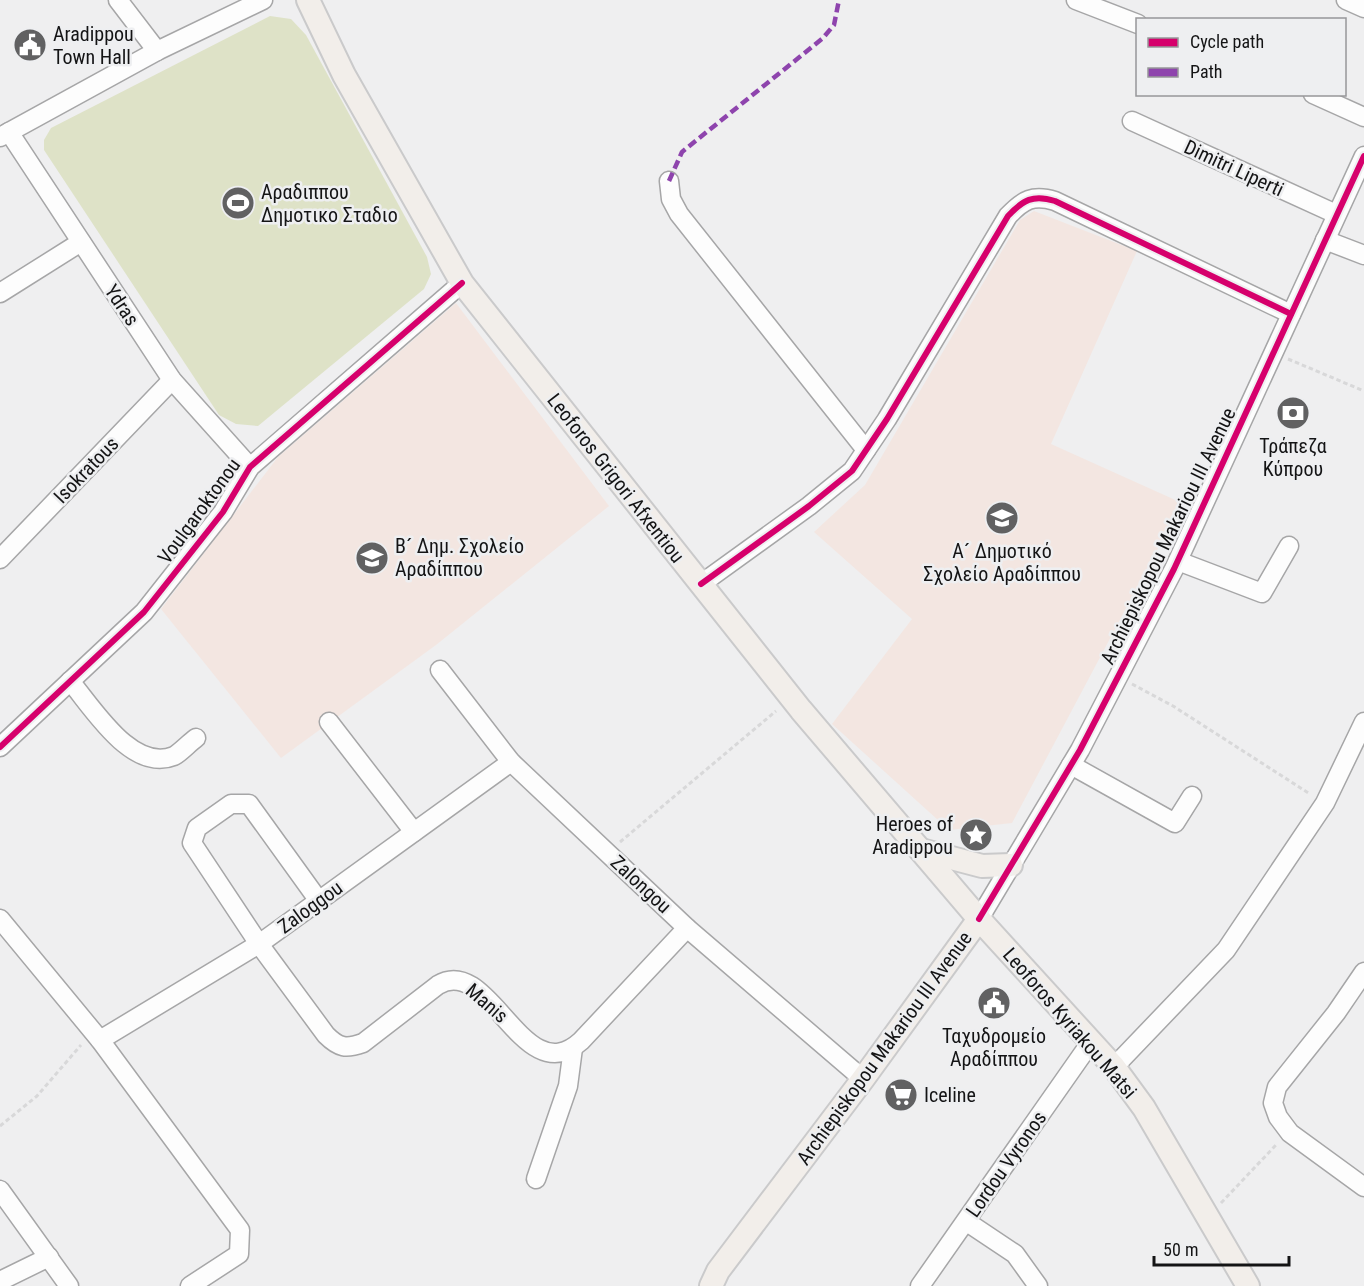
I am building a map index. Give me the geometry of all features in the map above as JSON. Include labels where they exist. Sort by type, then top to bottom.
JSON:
[{"type":"main road","name":"Leoforos Grigori Afxentiou","points":[[308,0],[344,75],[462,283],[792,698],[979,919]]},
{"type":"main road","points":[[921,850],[982,866],[1011,865]]},
{"type":"main road","name":"Leoforos Kyriakou Matsi","points":[[979,919],[1114,1067],[1144,1108],[1248,1286]]},
{"type":"main road","name":"Archiepiskopou Makariou III Avenue","points":[[711,1286],[718,1271],[863,1079],[979,919]]},
{"type":"street","points":[[118,0],[157,51]]},
{"type":"street","points":[[4,134],[157,51],[263,0]]},
{"type":"street","points":[[1076,0],[1136,24]]},
{"type":"street","points":[[1346,0],[1364,8]]},
{"type":"street","points":[[1317,96],[1364,117]]},
{"type":"street","name":"Dimitri Liperti","points":[[1132,121],[1336,214]]},
{"type":"street","name":"Ydras","points":[[4,134],[81,242],[172,380],[250,467]]},
{"type":"street","name":"Archiepiskopou Makariou III Avenue","points":[[979,919],[1071,765],[1178,561],[1364,156]]},
{"type":"street","points":[[669,181],[670,199],[679,213],[866,450]]},
{"type":"street","points":[[701,584],[809,506],[852,471],[1008,216],[1029,198],[1041,196],[1055,201],[1291,314]]},
{"type":"street","points":[[1325,240],[1364,255]]},
{"type":"street","points":[[0,293],[81,242]]},
{"type":"street","name":"Voulgaroktonou","points":[[1,744],[144,612],[223,512],[250,467],[462,283]]},
{"type":"street","name":"Isokratous","points":[[0,559],[172,380]]},
{"type":"street","points":[[1178,561],[1262,593],[1289,546]]},
{"type":"street","name":"Zalongou","points":[[440,670],[511,762],[687,928],[863,1079]]},
{"type":"street","points":[[70,681],[108,728],[137,754],[157,759],[175,755],[196,738]]},
{"type":"street","points":[[329,722],[414,832]]},
{"type":"street","points":[[1114,1067],[1226,950],[1324,803],[1364,722]]},
{"type":"street","name":"Zaloggou","points":[[97,1036],[259,944],[511,762]]},
{"type":"street","points":[[1071,765],[1175,823],[1192,796]]},
{"type":"street","points":[[259,944],[192,843],[197,828],[231,804],[249,804],[319,901]]},
{"type":"street","points":[[0,919],[97,1036],[240,1230],[238,1254],[190,1286]]},
{"type":"street","points":[[536,1179],[568,1086],[573,1048],[687,928]]},
{"type":"street","name":"Manis","points":[[259,944],[326,1035],[340,1046],[349,1048],[363,1043],[438,985],[452,980],[470,984],[537,1049],[559,1054],[573,1048]]},
{"type":"street","points":[[1364,972],[1336,1013],[1277,1087],[1273,1103],[1278,1117],[1288,1131],[1364,1187]]},
{"type":"street","name":"Lordou Vyronos","points":[[921,1286],[1091,1042]]},
{"type":"street","points":[[0,1190],[69,1286]]},
{"type":"street","points":[[967,1222],[1015,1254],[1038,1286]]},
{"type":"street","points":[[0,1281],[49,1257]]},
{"type":"path","points":[[1273,353],[1364,391]]},
{"type":"path","points":[[1118,677],[1173,706],[1324,803]]},
{"type":"path","points":[[608,853],[792,698]]},
{"type":"path","points":[[0,1126],[37,1096],[97,1036]]},
{"type":"path","points":[[1208,1218],[1288,1131]]},
{"type":"shaded area","name":"Α´ Δημοτικό Σχολείο Αραδίππου","points":[[1034,211],[1137,251],[1051,444],[1182,503],[1012,823],[949,830],[832,724],[912,619],[814,532],[865,485],[1020,220]]},
{"type":"shaded area","name":"Β´ Δημ. Σχολείο Αραδίππου","points":[[456,303],[609,506],[436,645],[281,758],[161,609],[278,457]]},
{"type":"green space","name":"Αραδιππου Δημοτικο Σταδιο","points":[[270,16],[291,19],[306,35],[427,257],[431,274],[424,289],[258,426],[236,424],[219,415],[44,150],[44,140],[51,128]]},
{"type":"marked path","points":[[669,181],[682,152],[823,38],[834,25],[839,0]]},
{"type":"cycle path","points":[[979,919],[1080,750],[1174,569],[1364,156]]},
{"type":"cycle path","points":[[701,584],[809,506],[852,471],[887,419],[1008,216],[1024,202],[1034,198],[1055,201],[1291,314]]},
{"type":"cycle path","points":[[0,747],[144,612],[223,512],[250,467],[462,283]]},
{"type":"place","name":"Aradippou Town Hall","points":[[30,45]]},
{"type":"place","name":"Αραδιππου Δημοτικο Σταδιο","points":[[238,203]]},
{"type":"place","name":"Τράπεζα Κύπρου","points":[[1293,413]]},
{"type":"place","name":"Α´ Δημοτικό Σχολείο Αραδίππου","points":[[1002,518]]},
{"type":"place","name":"Β´ Δημ. Σχολείο Αραδίππου","points":[[372,558]]},
{"type":"place","name":"Heroes of Aradippou","points":[[976,835]]},
{"type":"place","name":"Ταχυδρομείο Αραδίππου","points":[[994,1003]]},
{"type":"place","name":"Iceline","points":[[901,1095]]}]
